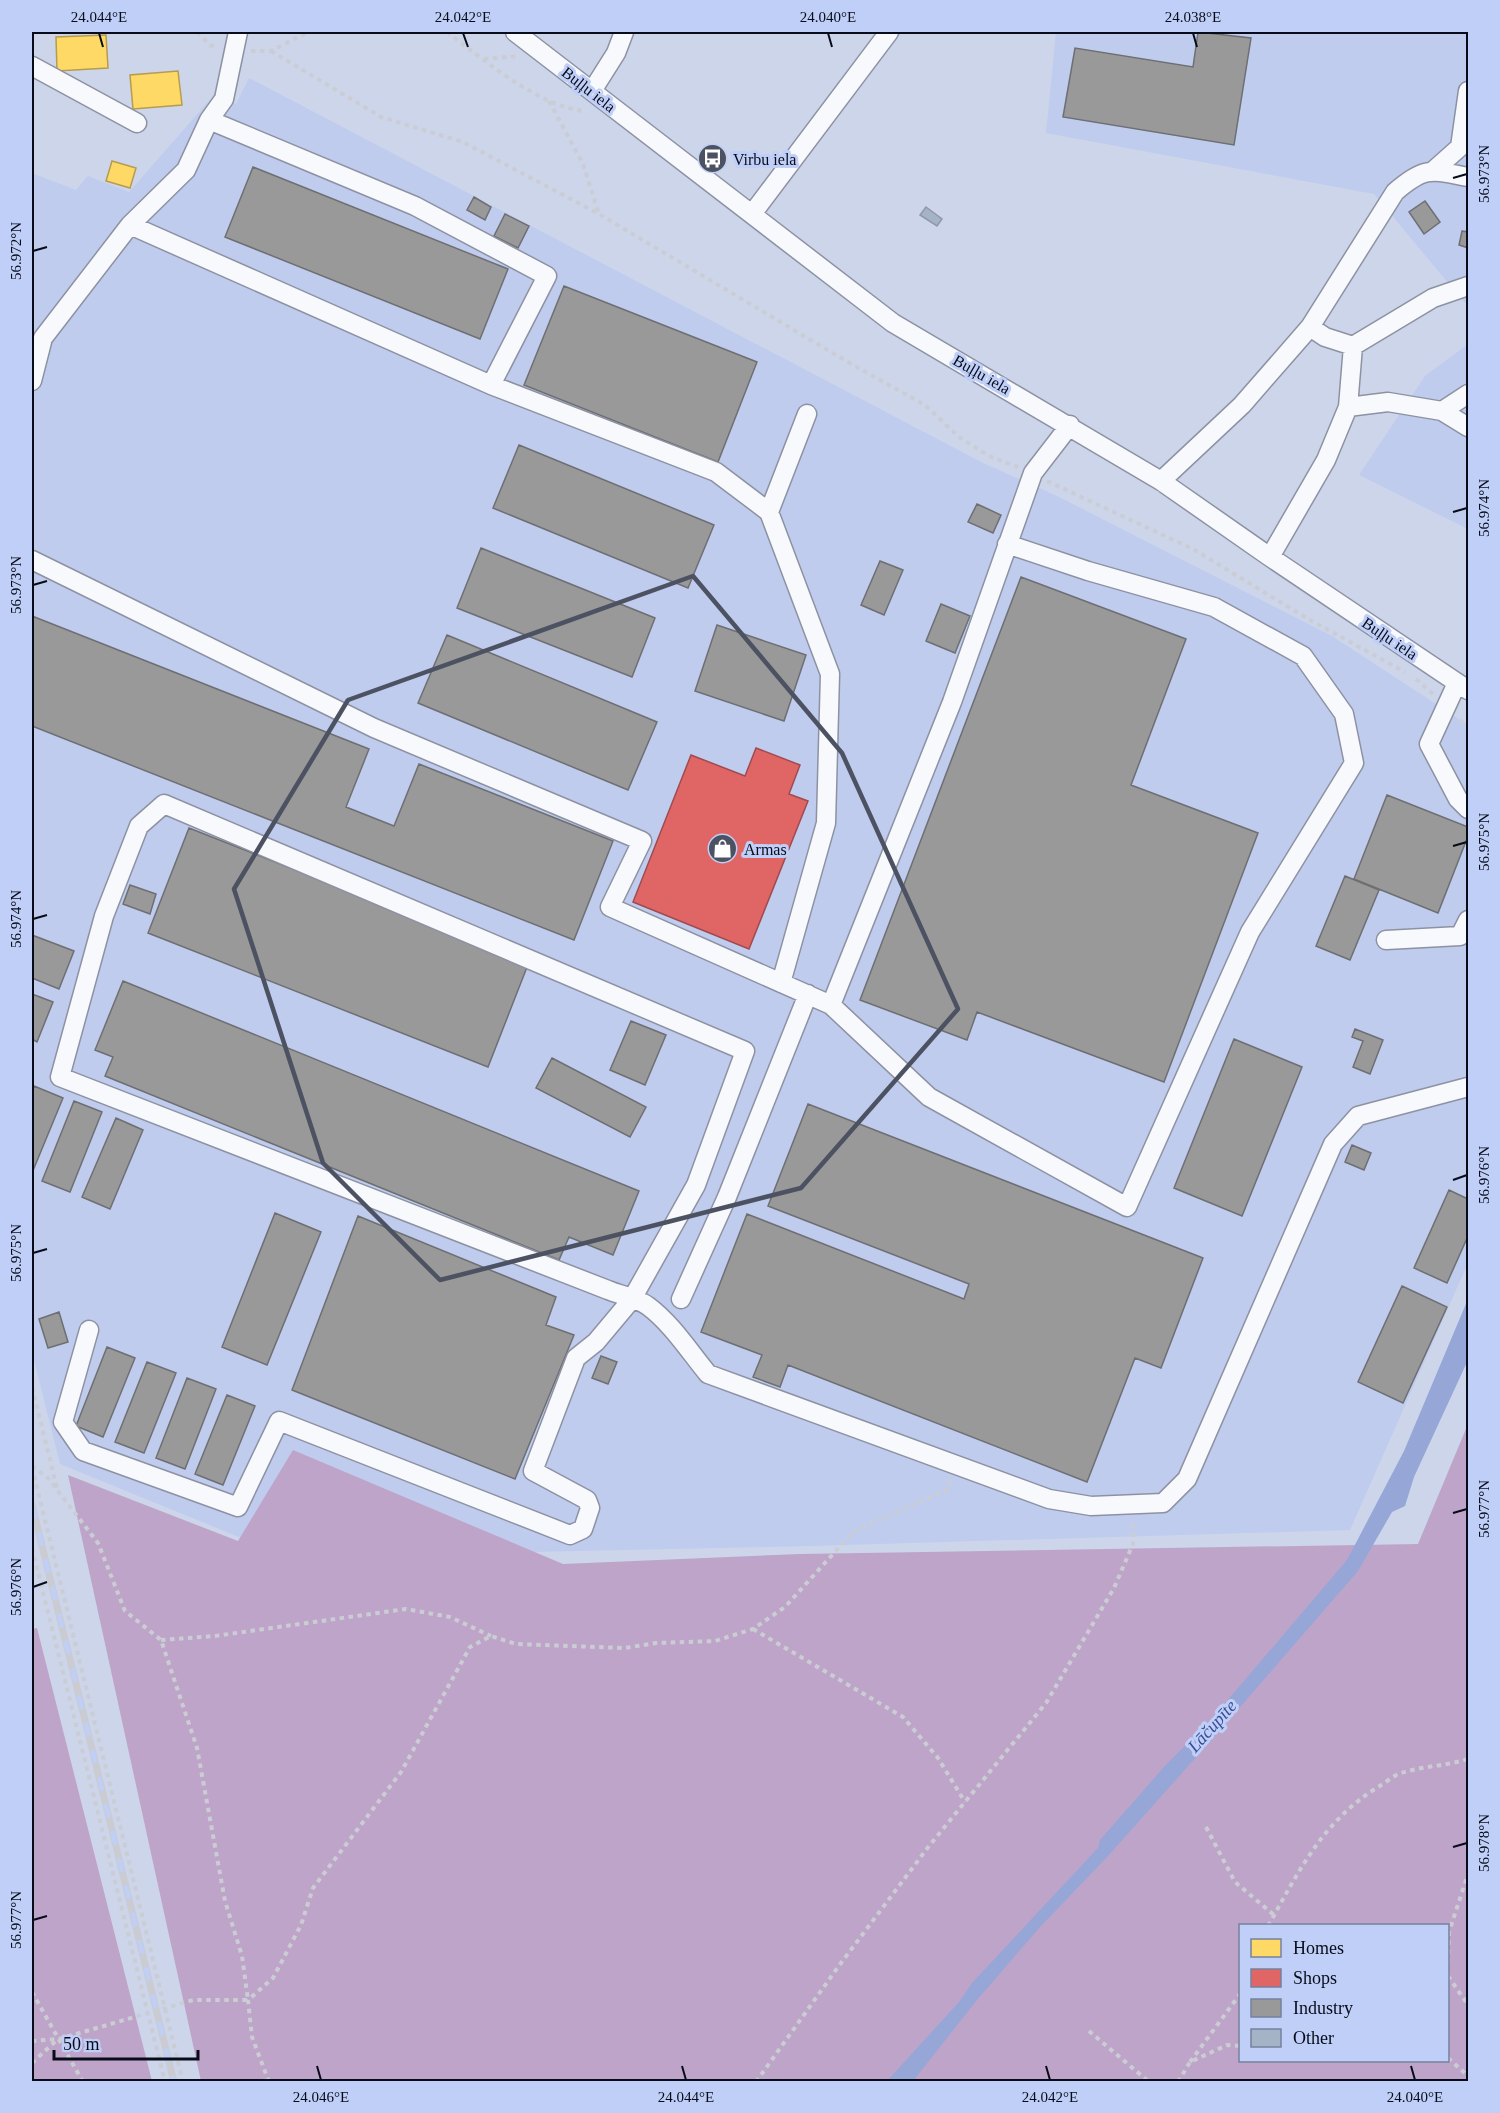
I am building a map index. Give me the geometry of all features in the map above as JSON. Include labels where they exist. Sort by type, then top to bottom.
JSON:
[{"type":"street","points":[[32,381],[43,338],[130,225],[186,170],[209,120],[224,99],[238,32]]},
{"type":"street","name":"Buļļu iela","points":[[515,32],[893,323],[1070,425],[1161,481],[1463,686]]},
{"type":"street","points":[[592,91],[616,53],[624,32]]},
{"type":"street","points":[[752,214],[890,32]]},
{"type":"street","points":[[32,66],[137,123]]},
{"type":"street","points":[[1433,171],[1460,147],[1468,91]]},
{"type":"street","points":[[209,120],[415,206],[547,276],[490,385]]},
{"type":"street","points":[[1161,481],[1242,405],[1310,327],[1384,206],[1414,176],[1433,171],[1468,177]]},
{"type":"street","points":[[130,225],[490,385],[716,472],[769,512],[830,674],[826,822],[781,983]]},
{"type":"street","points":[[1310,327],[1325,337],[1353,346],[1432,298],[1468,286]]},
{"type":"street","points":[[1270,557],[1326,460],[1348,407],[1353,346]]},
{"type":"street","points":[[1442,411],[1468,394]]},
{"type":"street","points":[[1348,407],[1388,402],[1442,411],[1468,427]]},
{"type":"street","points":[[769,512],[807,414]]},
{"type":"street","points":[[831,1005],[952,702],[1033,473],[1070,425]]},
{"type":"street","points":[[32,560],[374,728],[642,841],[610,907],[831,1005],[929,1097],[1127,1207],[1250,932],[1354,763],[1344,714],[1303,656],[1214,607],[1088,571],[1007,544]]},
{"type":"street","points":[[1463,686],[1446,706],[1429,744],[1458,799],[1468,809]]},
{"type":"street","points":[[89,1330],[63,1422],[83,1451],[238,1507],[279,1421],[570,1535],[583,1529],[590,1508],[587,1500],[533,1471],[576,1358],[596,1342],[632,1299],[696,1185],[745,1051],[164,804],[139,826],[97,938],[60,1077],[632,1299],[647,1305],[676,1334],[708,1374],[1049,1499],[1091,1506],[1163,1503],[1187,1479],[1333,1144],[1358,1116],[1468,1087]]},
{"type":"street","points":[[1386,940],[1460,936],[1468,920]]},
{"type":"street","points":[[681,1299],[727,1197],[808,994]]},
{"type":"path","points":[[197,32],[210,45],[234,51],[271,51],[308,32]]},
{"type":"path","points":[[447,32],[483,59],[549,101],[582,111]]},
{"type":"path","points":[[271,51],[381,117],[463,142],[599,214],[846,362],[925,405],[959,437],[989,456],[1033,473],[1193,549],[1310,620],[1414,677],[1446,706]]},
{"type":"path","points":[[549,101],[583,164],[599,214]]},
{"type":"path","points":[[32,1387],[58,1491]]},
{"type":"path","points":[[161,1640],[215,1636],[406,1609],[450,1617],[491,1636],[516,1644],[625,1648],[656,1643],[715,1641],[753,1629],[785,1607],[853,1532],[948,1489],[955,1464]]},
{"type":"path","points":[[32,1466],[48,1478],[98,1543],[125,1611],[161,1640],[197,1748],[225,1901],[242,1956],[252,2037],[269,2082]]},
{"type":"path","points":[[32,1466],[183,2082]]},
{"type":"path","points":[[756,2082],[838,1967],[1046,1703],[1114,1588],[1133,1544],[1133,1504]]},
{"type":"path","points":[[32,1548],[165,2082]]},
{"type":"path","points":[[753,1629],[903,1717],[938,1758],[965,1803]]},
{"type":"path","points":[[32,2040],[59,2038],[193,2000],[248,2000],[273,1978],[301,1925],[313,1888],[401,1772],[470,1647],[491,1636]]},
{"type":"path","points":[[1269,1924],[1301,1864],[1331,1826],[1362,1797],[1400,1774],[1468,1759]]},
{"type":"path","points":[[1206,1827],[1235,1882],[1274,1915]]},
{"type":"path","points":[[1449,1931],[1468,1874]]},
{"type":"path","points":[[1449,1977],[1468,2005]]},
{"type":"path","points":[[32,1992],[83,2082]]},
{"type":"path","points":[[1178,2082],[1239,1995]]},
{"type":"path","points":[[1089,2031],[1149,2082]]},
{"type":"path","points":[[32,2063],[59,2038]]},
{"type":"path","points":[[1190,2062],[1227,2045],[1239,2046]]},
{"type":"path","points":[[1449,2059],[1468,2076]]},
{"type":"highlighted area","points":[[693,576],[842,753],[958,1009],[801,1188],[440,1280],[323,1163],[234,889],[348,700]]},
{"type":"shaded area","points":[[1056,32],[1468,32],[1468,303],[1464,302],[1374,194],[1046,133]]},
{"type":"shaded area","points":[[249,78],[983,463],[1057,496],[1332,636],[1468,725],[1468,1263],[1350,1530],[812,1546],[288,1557],[60,1464],[32,1352],[32,173],[76,190],[88,176],[129,192],[214,95],[236,104]]},
{"type":"shaded area","points":[[1468,344],[1468,529],[1359,475],[1425,376]]},
{"type":"shaded area","points":[[1468,1424],[1468,2081],[201,2081],[68,1475],[238,1541],[293,1450],[563,1564],[800,1554],[1418,1544]]},
{"type":"shaded area","points":[[37,1628],[152,2081],[32,2081],[32,1629]]},
{"type":"water","name":"Lāčupīte","points":[[1468,1299],[1468,1360],[1414,1477],[1405,1506],[1392,1512],[1358,1571],[1108,1856],[1040,1927],[977,2000],[913,2081],[887,2081],[959,2002],[972,1983],[1098,1848],[1100,1840],[1164,1767],[1215,1715],[1347,1560],[1404,1451]]},
{"type":"building: Homes","points":[[106,35],[108,68],[57,71],[56,37]]},
{"type":"building: Homes","points":[[178,71],[182,105],[133,109],[130,75]]},
{"type":"building: Homes","points":[[112,161],[136,168],[130,188],[106,181]]},
{"type":"building: Shops","points":[[756,748],[800,765],[789,794],[808,801],[749,949],[633,902],[691,755],[745,776]]},
{"type":"building: Industry","points":[[1198,32],[1251,38],[1234,145],[1063,117],[1075,48],[1193,67]]},
{"type":"building: Industry","points":[[253,167],[508,269],[480,339],[225,237]]},
{"type":"building: Industry","points":[[474,197],[491,207],[485,220],[467,210]]},
{"type":"building: Industry","points":[[1425,201],[1440,222],[1424,234],[1409,212]]},
{"type":"building: Industry","points":[[505,214],[529,226],[518,248],[494,236]]},
{"type":"building: Industry","points":[[1462,231],[1468,232],[1468,248],[1459,245]]},
{"type":"building: Industry","points":[[564,286],[757,362],[718,462],[524,385]]},
{"type":"building: Industry","points":[[519,445],[714,525],[688,588],[493,508]]},
{"type":"building: Industry","points":[[977,504],[1001,515],[993,533],[968,522]]},
{"type":"building: Industry","points":[[481,548],[655,618],[632,677],[457,608]]},
{"type":"building: Industry","points":[[880,561],[903,570],[884,615],[861,605]]},
{"type":"building: Industry","points":[[1021,577],[1186,639],[1131,785],[1258,833],[1164,1082],[977,1012],[967,1040],[860,1000]]},
{"type":"building: Industry","points":[[941,604],[970,616],[955,653],[926,641]]},
{"type":"building: Industry","points":[[32,616],[369,749],[346,807],[394,826],[419,764],[613,841],[574,940],[32,726]]},
{"type":"building: Industry","points":[[717,625],[806,655],[784,721],[695,691]]},
{"type":"building: Industry","points":[[447,635],[657,722],[628,790],[418,703]]},
{"type":"building: Industry","points":[[1387,795],[1468,827],[1468,836],[1438,913],[1354,879]]},
{"type":"building: Industry","points":[[189,828],[529,962],[488,1067],[148,933]]},
{"type":"building: Industry","points":[[1345,876],[1379,890],[1350,960],[1316,946]]},
{"type":"building: Industry","points":[[130,885],[156,894],[150,914],[123,904]]},
{"type":"building: Industry","points":[[32,935],[74,951],[59,989],[32,978]]},
{"type":"building: Industry","points":[[123,981],[639,1191],[613,1255],[569,1237],[559,1260],[105,1076],[113,1057],[95,1050]]},
{"type":"building: Industry","points":[[32,994],[53,1002],[37,1042],[32,1039]]},
{"type":"building: Industry","points":[[631,1021],[666,1035],[645,1085],[610,1070]]},
{"type":"building: Industry","points":[[1355,1029],[1383,1040],[1370,1074],[1353,1067],[1363,1041],[1352,1037]]},
{"type":"building: Industry","points":[[1234,1039],[1302,1067],[1242,1216],[1174,1188]]},
{"type":"building: Industry","points":[[552,1058],[646,1107],[630,1137],[536,1088]]},
{"type":"building: Industry","points":[[34,1086],[63,1098],[32,1173],[32,1093]]},
{"type":"building: Industry","points":[[74,1101],[102,1112],[70,1192],[42,1181]]},
{"type":"building: Industry","points":[[808,1104],[1203,1258],[1161,1368],[1135,1358],[1087,1482],[788,1365],[780,1387],[753,1377],[762,1355],[701,1332],[747,1214],[964,1299],[969,1284],[768,1206]]},
{"type":"building: Industry","points":[[116,1118],[143,1130],[110,1209],[82,1197]]},
{"type":"building: Industry","points":[[1352,1145],[1371,1153],[1364,1170],[1345,1162]]},
{"type":"building: Industry","points":[[1449,1190],[1468,1199],[1468,1236],[1447,1283],[1414,1268]]},
{"type":"building: Industry","points":[[275,1213],[321,1232],[267,1365],[222,1347]]},
{"type":"building: Industry","points":[[358,1216],[556,1297],[546,1325],[574,1335],[515,1479],[292,1390]]},
{"type":"building: Industry","points":[[1402,1286],[1447,1307],[1403,1403],[1358,1382]]},
{"type":"building: Industry","points":[[59,1312],[68,1342],[48,1348],[39,1319]]},
{"type":"building: Industry","points":[[107,1347],[135,1358],[103,1437],[76,1426]]},
{"type":"building: Industry","points":[[601,1356],[617,1362],[608,1384],[592,1378]]},
{"type":"building: Industry","points":[[147,1362],[176,1373],[144,1453],[115,1442]]},
{"type":"building: Industry","points":[[187,1378],[216,1389],[185,1469],[156,1458]]},
{"type":"building: Industry","points":[[227,1395],[255,1406],[223,1485],[195,1474]]},
{"type":"building: Other","points":[[926,207],[942,219],[937,226],[920,215]]},
{"type":"railway","points":[[32,1505],[174,2082]]},
{"type":"place","name":"Virbu iela","points":[[712,159]]},
{"type":"place","name":"Armas","points":[[723,849]]}]
